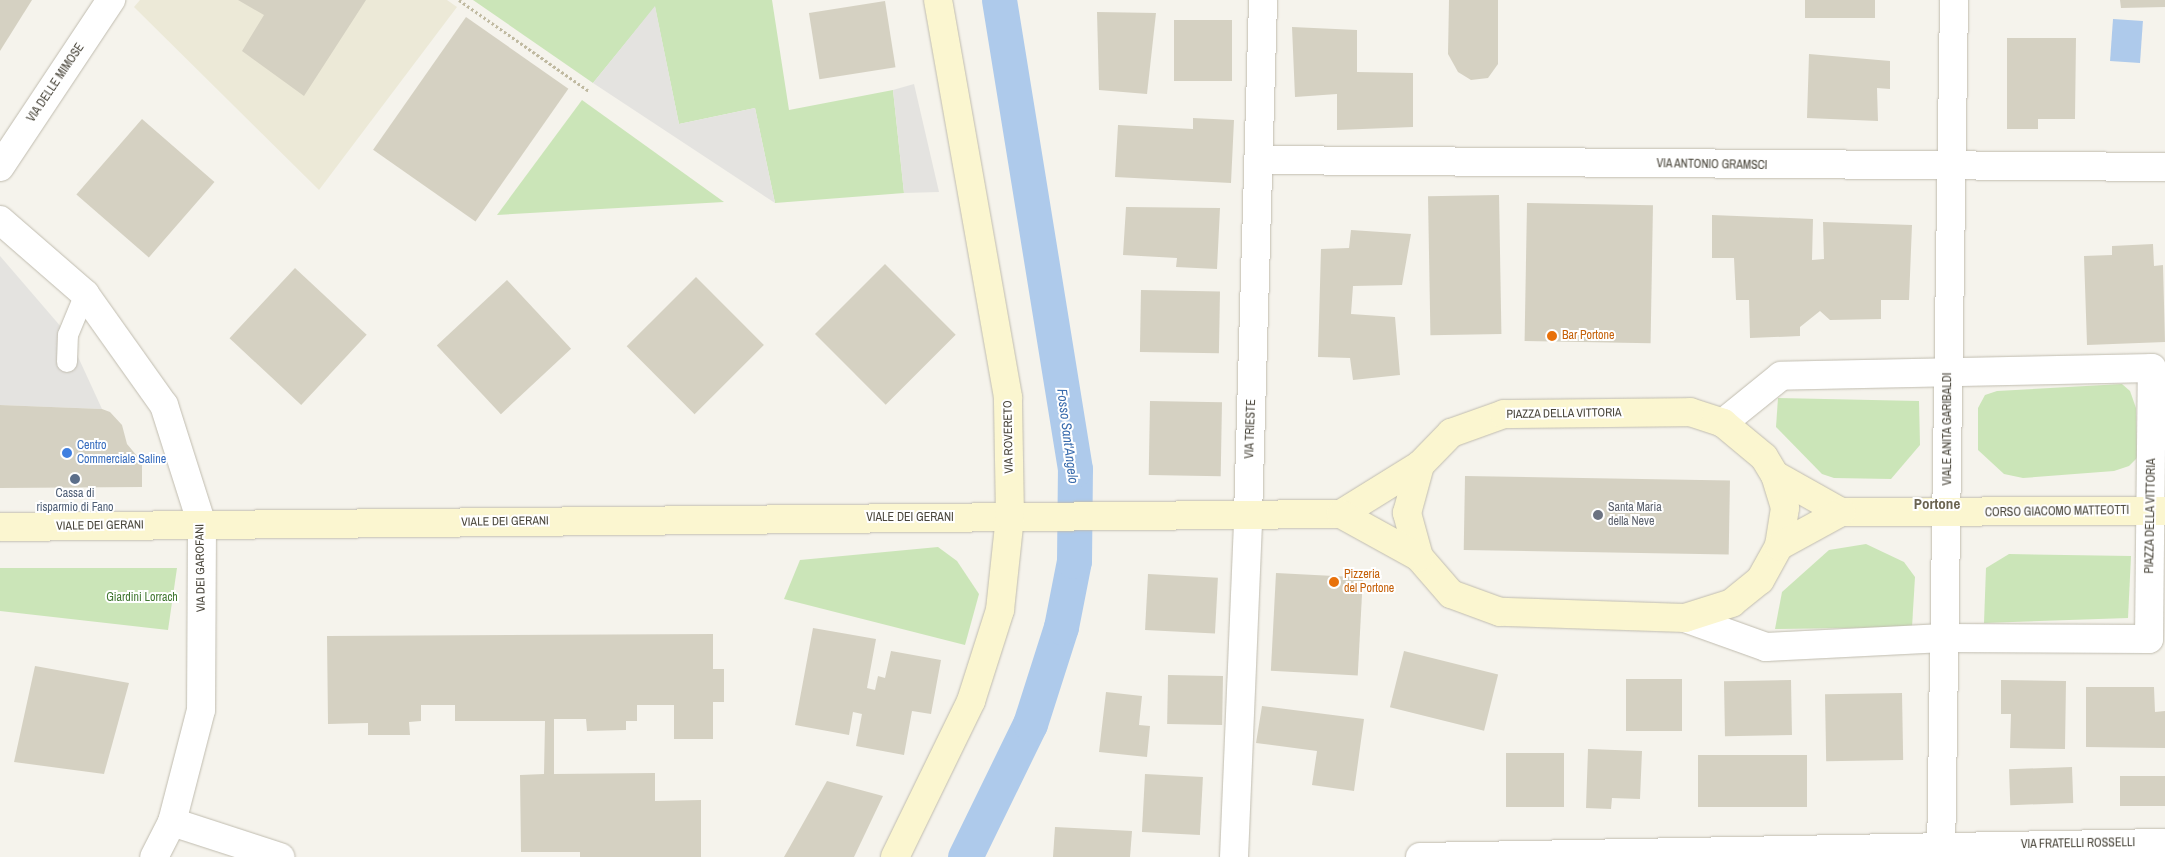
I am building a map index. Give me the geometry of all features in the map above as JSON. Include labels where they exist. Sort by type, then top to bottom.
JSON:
[{"type":"street","name":"VIA DELLE MIMOSE","points":[[0,167],[112,0]]},
{"type":"street","name":"VIA ROVERETO","points":[[895,857],[971,700],[1000,610],[1010,517],[1008,397],[938,0]]},
{"type":"street","name":"VIA TRIESTE","points":[[1234,857],[1248,516],[1263,0]]},
{"type":"street","name":"VIALE ANITA GARIBALDI","points":[[1941,852],[1948,514],[1949,168],[1954,0]]},
{"type":"street","name":"VIA ANTONIO GRAMSCI","points":[[1259,160],[1949,168],[2165,167]]},
{"type":"street","name":"VIA DEI GAROFANI","points":[[0,220],[85,294],[164,405],[202,525],[201,710],[172,822],[154,857]]},
{"type":"street","name":"PIAZZA DELLA VITTORIA","points":[[1340,514],[1419,557],[1451,594],[1500,612],[1685,618],[1766,647],[1944,638],[2149,639],[2158,511],[2152,368],[1781,376],[1723,423]]},
{"type":"street","name":"PIAZZA DELLA VITTORIA","points":[[1131,517],[1340,514],[1420,466],[1451,433],[1504,414],[1690,412],[1723,423],[1764,457],[1775,475],[1785,508],[1779,546],[1760,580],[1732,603],[1685,618]]},
{"type":"street","name":"PIAZZA DELLA VITTORIA","points":[[1419,557],[1407,513],[1420,466]]},
{"type":"street","name":"PIAZZA DELLA VITTORIA","points":[[1775,475],[1840,512],[1948,514]]},
{"type":"street","name":"CORSO GIACOMO MATTEOTTI","points":[[1948,514],[2158,511]]},
{"type":"street","points":[[1779,546],[1840,512]]},
{"type":"street","name":"VIALE DEI GERANI","points":[[0,528],[1131,517]]},
{"type":"street","points":[[172,822],[280,857]]},
{"type":"street","name":"VIA FRATELLI ROSSELLI","points":[[1420,857],[1941,852],[2165,843]]},
{"type":"lane","points":[[66,362],[68,335],[85,294]]},
{"type":"path","points":[[459,0],[589,91]]},
{"type":"shaded area","points":[[140,0],[447,0],[457,7],[319,190],[134,7]]},
{"type":"shaded area","points":[[655,6],[679,124],[755,108],[775,203],[593,83]]},
{"type":"shaded area","points":[[914,84],[939,192],[904,193],[893,90]]},
{"type":"shaded area","points":[[0,256],[68,335],[102,409],[0,405]]},
{"type":"green space","points":[[473,0],[772,0],[789,110],[893,90],[904,193],[775,203],[755,108],[679,124],[655,7],[593,83]]},
{"type":"green space","points":[[582,100],[724,202],[497,215]]},
{"type":"green space","points":[[2122,384],[2130,391],[2136,408],[2137,458],[2129,466],[2114,471],[2023,478],[2004,474],[1978,450],[1978,408],[1985,395],[1997,391]]},
{"type":"green space","points":[[1778,398],[1919,401],[1920,445],[1891,479],[1834,478],[1822,474],[1776,427]]},
{"type":"green space","points":[[1866,544],[1904,562],[1915,577],[1912,627],[1775,629],[1782,592],[1829,550]]},
{"type":"green space","points":[[938,547],[957,561],[979,594],[965,645],[784,599],[800,560]]},
{"type":"green space","points":[[2009,554],[2131,556],[2128,618],[1984,623],[1986,568]]},
{"type":"green space","name":"Giardini Lorrach","points":[[0,568],[177,568],[168,630],[0,611]]},
{"type":"water","points":[[2113,19],[2143,21],[2140,63],[2110,61]]},
{"type":"building","points":[[0,0],[32,0],[0,51]]},
{"type":"building","points":[[238,0],[366,0],[304,96],[242,51],[264,15]]},
{"type":"building","points":[[1449,0],[1498,0],[1498,64],[1488,78],[1471,80],[1458,72],[1448,54]]},
{"type":"building","points":[[1805,0],[1875,0],[1875,18],[1805,18]]},
{"type":"building","points":[[2120,0],[2165,0],[2165,7],[2121,8]]},
{"type":"building","points":[[885,1],[895,67],[819,79],[809,13]]},
{"type":"building","points":[[1097,12],[1156,13],[1147,94],[1099,90]]},
{"type":"building","points":[[466,17],[568,89],[475,221],[373,150]]},
{"type":"building","points":[[1174,20],[1232,20],[1232,81],[1174,81]]},
{"type":"building","points":[[1292,27],[1357,30],[1357,72],[1413,73],[1413,127],[1337,130],[1337,94],[1295,97]]},
{"type":"building","points":[[2007,38],[2076,38],[2075,119],[2038,119],[2038,129],[2007,129]]},
{"type":"building","points":[[1809,54],[1890,61],[1890,89],[1877,88],[1878,121],[1807,118]]},
{"type":"building","points":[[1193,118],[1234,120],[1231,183],[1115,177],[1118,125],[1193,129]]},
{"type":"building","points":[[142,119],[214,182],[149,257],[76,194]]},
{"type":"building","points":[[1499,195],[1501,334],[1430,335],[1428,196]]},
{"type":"building","points":[[1527,203],[1653,205],[1651,343],[1525,341]]},
{"type":"building","points":[[1126,207],[1220,208],[1217,269],[1176,267],[1177,258],[1123,255]]},
{"type":"building","points":[[1712,215],[1813,219],[1812,260],[1824,259],[1823,222],[1912,225],[1909,300],[1881,300],[1881,319],[1830,320],[1820,311],[1800,327],[1800,336],[1750,338],[1749,300],[1736,300],[1734,258],[1712,258]]},
{"type":"building","points":[[1351,230],[1411,234],[1402,285],[1353,286],[1351,314],[1395,317],[1400,375],[1353,380],[1350,358],[1318,357],[1321,249],[1349,248]]},
{"type":"building","points":[[2153,244],[2154,266],[2163,265],[2165,342],[2087,345],[2084,256],[2112,255],[2112,246]]},
{"type":"building","points":[[885,264],[956,335],[886,405],[815,334]]},
{"type":"building","points":[[295,268],[367,335],[301,405],[230,338]]},
{"type":"building","points":[[696,277],[764,345],[695,414],[627,346]]},
{"type":"building","points":[[507,280],[571,349],[501,414],[437,345]]},
{"type":"building","points":[[1141,290],[1220,291],[1219,353],[1140,352]]},
{"type":"building","points":[[1150,401],[1222,402],[1221,476],[1149,475]]},
{"type":"building","name":"Centro Commerciale Saline","points":[[0,405],[102,409],[110,412],[122,425],[127,444],[142,462],[142,487],[0,488]]},
{"type":"building","name":"Santa Maria della Neve","points":[[1465,476],[1730,481],[1729,555],[1464,550]]},
{"type":"building","points":[[1276,573],[1363,578],[1358,675],[1271,671]]},
{"type":"building","points":[[1148,574],[1218,578],[1215,634],[1145,630]]},
{"type":"building","points":[[813,628],[876,639],[867,688],[875,690],[878,676],[885,678],[891,651],[941,660],[931,714],[912,711],[904,755],[856,746],[862,714],[853,712],[849,735],[795,725]]},
{"type":"building","points":[[713,634],[713,669],[724,669],[724,702],[713,702],[713,739],[674,739],[674,705],[637,705],[637,721],[626,721],[626,730],[587,731],[586,719],[554,719],[554,774],[655,773],[655,801],[701,800],[701,857],[580,857],[580,852],[521,852],[520,775],[544,774],[545,721],[455,721],[455,705],[421,705],[421,721],[409,722],[410,735],[368,735],[368,723],[328,724],[327,636]]},
{"type":"building","points":[[1404,651],[1498,674],[1484,731],[1390,707]]},
{"type":"building","points":[[35,666],[129,683],[104,774],[14,762]]},
{"type":"building","points":[[1168,675],[1223,676],[1222,725],[1167,724]]},
{"type":"building","points":[[1626,679],[1682,679],[1682,731],[1626,731]]},
{"type":"building","points":[[1791,680],[1792,735],[1725,736],[1724,681]]},
{"type":"building","points":[[2001,680],[2066,681],[2065,749],[2010,748],[2011,714],[2001,714]]},
{"type":"building","points":[[2086,687],[2154,687],[2155,712],[2165,711],[2165,748],[2086,747]]},
{"type":"building","points":[[1106,692],[1142,696],[1139,725],[1150,726],[1147,757],[1099,752]]},
{"type":"building","points":[[1902,693],[1903,760],[1826,761],[1825,694]]},
{"type":"building","points":[[1262,706],[1364,719],[1354,791],[1312,785],[1317,751],[1256,743]]},
{"type":"building","points":[[1588,749],[1642,751],[1640,799],[1612,798],[1611,809],[1586,808]]},
{"type":"building","points":[[1506,753],[1564,753],[1564,807],[1506,807]]},
{"type":"building","points":[[1698,755],[1807,755],[1807,807],[1698,807]]},
{"type":"building","points":[[2072,767],[2073,803],[2010,805],[2009,769]]},
{"type":"building","points":[[1145,774],[1203,777],[1200,835],[1142,832]]},
{"type":"building","points":[[2120,776],[2165,776],[2165,806],[2120,806]]},
{"type":"building","points":[[827,781],[883,796],[854,857],[784,857]]},
{"type":"building","points":[[1055,827],[1132,831],[1130,857],[1053,857]]},
{"type":"waterway","name":"Fosso Sant'Angelo","points":[[965,857],[1030,724],[1061,627],[1074,561],[1075,469],[999,0]]},
{"type":"place","name":"Bar Portone","points":[[1552,336]]},
{"type":"place","name":"Centro Commerciale Saline","points":[[67,453]]},
{"type":"place","name":"Cassa di risparmio di Fano","points":[[75,479]]},
{"type":"place","name":"Santa Maria della Neve","points":[[1598,515]]},
{"type":"place","name":"Pizzeria del Portone","points":[[1334,582]]},
{"type":"district","name":"Portone","points":[[1937,504]]}]
